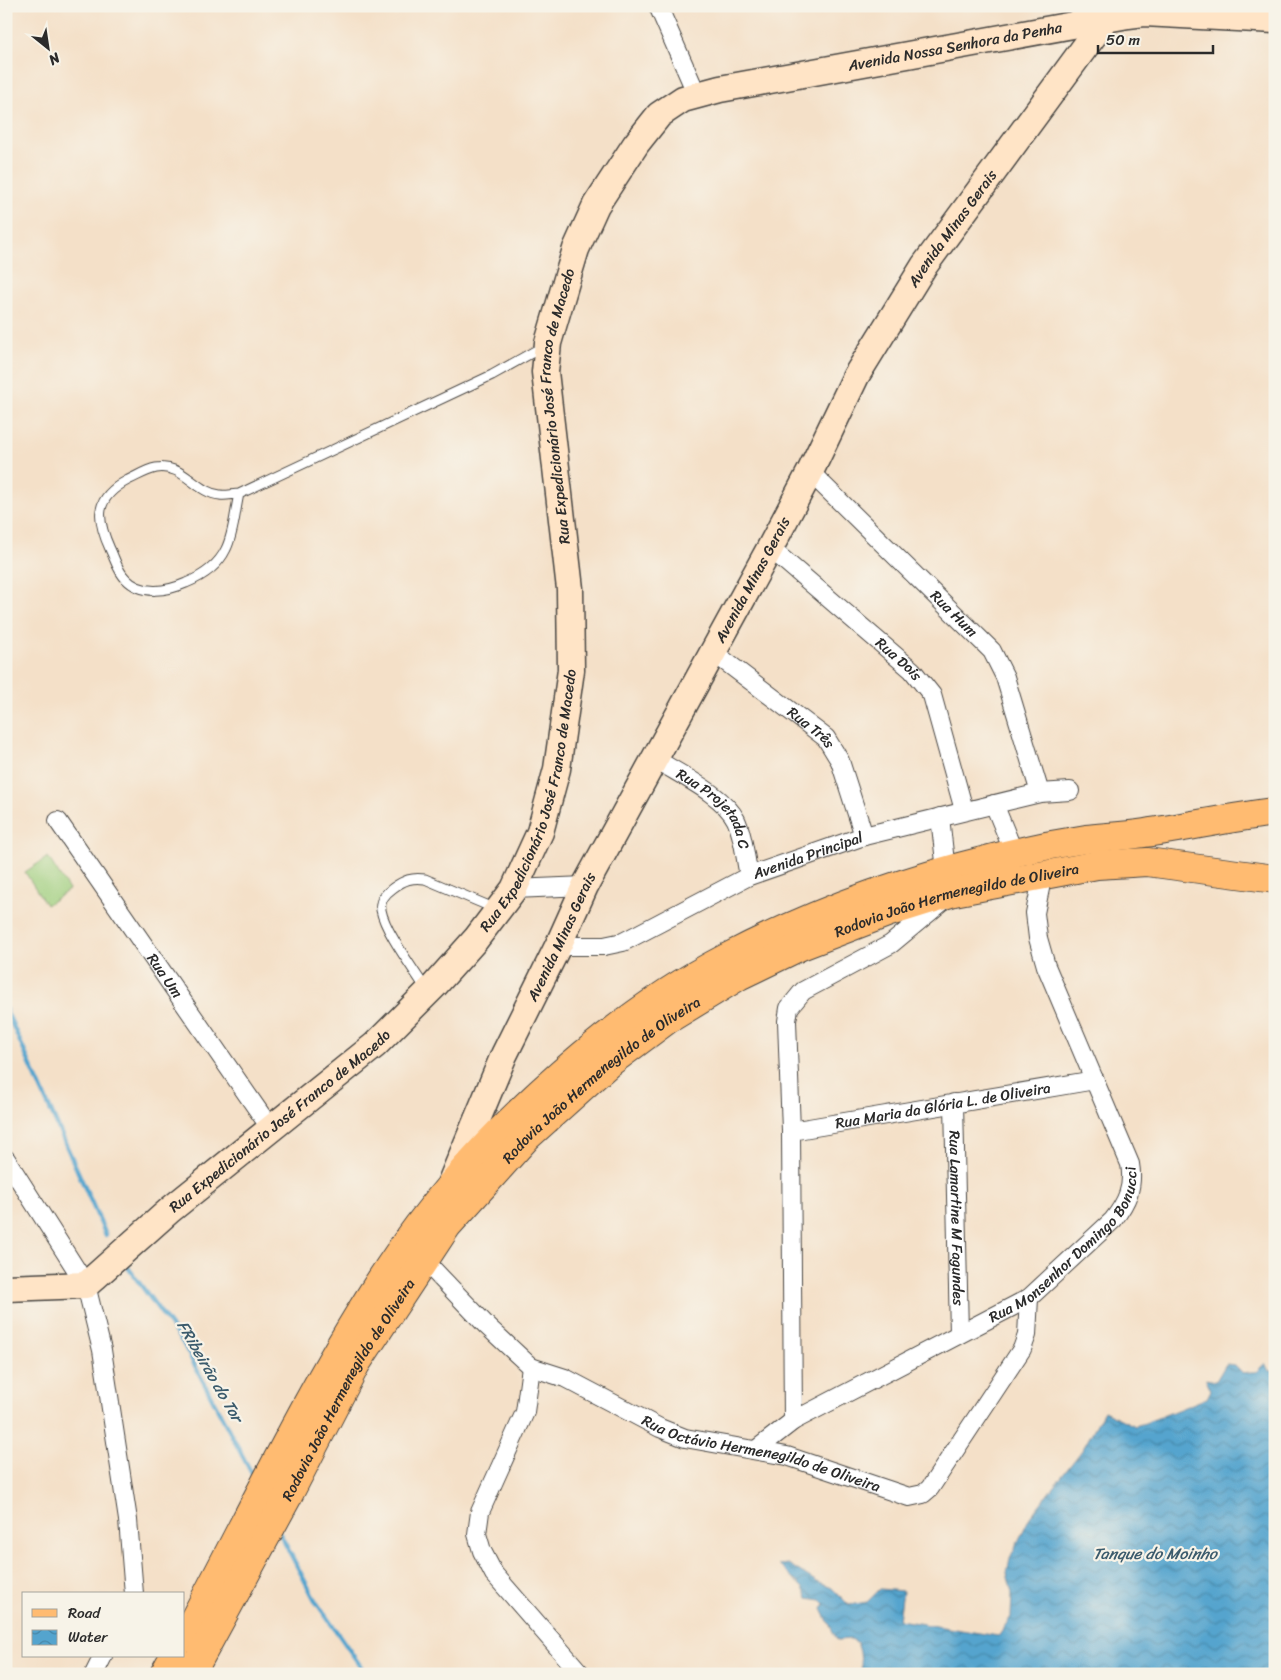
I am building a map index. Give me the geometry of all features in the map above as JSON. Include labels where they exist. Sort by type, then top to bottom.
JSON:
[{"type":"main road","name":"Rodovia João Hermenegildo de Oliveira","points":[[191,1674],[288,1496],[356,1364],[447,1226],[528,1136],[608,1064],[667,1020],[739,976],[801,946],[887,912],[950,881],[1014,853],[1076,841],[1145,833],[1227,818],[1275,812]]},
{"type":"main road","name":"Rodovia João Hermenegildo de Oliveira","points":[[187,1626],[349,1331],[390,1264],[448,1188],[501,1131],[557,1077],[618,1028],[672,990],[724,959],[797,923],[866,896],[950,881],[1043,874],[1097,865],[1147,862],[1275,879]]},
{"type":"main road","points":[[164,1674],[173,1658]]},
{"type":"street","points":[[658,6],[690,97]]},
{"type":"street","name":"Avenida Nossa Senhora da Penha","points":[[690,97],[720,89],[1110,13],[1275,20]]},
{"type":"street","name":"Avenida Minas Gerais","points":[[448,1188],[504,1055],[558,946],[585,886],[770,548],[810,472],[856,376],[924,266],[1110,13]]},
{"type":"street","name":"Rua Expedicionário José Franco de Macedo","points":[[86,1285],[170,1210],[375,1046],[476,939],[514,889],[540,832],[554,778],[571,670],[570,589],[545,372],[548,343],[576,249],[596,205],[636,144],[659,115],[690,97]]},
{"type":"street","name":"Rua Hum","points":[[810,472],[992,651],[1005,677],[1040,793]]},
{"type":"street","name":"Rua Dois","points":[[770,548],[912,670],[932,695],[964,810]]},
{"type":"street","name":"Rua Três","points":[[713,652],[826,738],[840,761],[864,836]]},
{"type":"street","name":"Rua Projetada C","points":[[654,758],[711,794],[731,812],[740,831],[749,876]]},
{"type":"street","name":"Avenida Principal","points":[[558,946],[604,946],[623,942],[749,876],[864,836],[964,810],[1040,793],[1070,791]]},
{"type":"street","points":[[994,804],[1014,853]]},
{"type":"street","points":[[793,1421],[791,1131],[787,1021],[789,1008],[803,991],[891,944],[950,881],[940,817]]},
{"type":"street","name":"Rua Um","points":[[58,821],[271,1130]]},
{"type":"street","name":"Rua Monsenhor Domingo Bonucci","points":[[756,1449],[793,1421],[1029,1298],[1114,1220],[1125,1205],[1131,1190],[1130,1164],[1046,966],[1038,938],[1035,913],[1043,874]]},
{"type":"street","points":[[514,889],[585,886]]},
{"type":"street","name":"Rua Maria da Glória L. de Oliveira","points":[[791,1131],[1095,1080]]},
{"type":"street","name":"Rua Lamartine M Fagundes","points":[[954,1103],[959,1334]]},
{"type":"street","points":[[6,1159],[86,1285],[102,1350],[128,1520],[134,1592]]},
{"type":"street","name":"Rua Octávio Hermenegildo de Oliveira","points":[[424,1260],[487,1326],[531,1367],[564,1378],[660,1428],[684,1438],[756,1449],[815,1464],[909,1497],[924,1494],[930,1488],[1022,1349],[1028,1328],[1029,1298]]},
{"type":"street","points":[[6,1288],[86,1285]]},
{"type":"street","points":[[531,1367],[525,1412],[480,1512],[477,1534],[482,1551],[494,1574],[581,1674]]},
{"type":"street","points":[[94,1674],[102,1658]]},
{"type":"lane","points":[[239,494],[227,547],[221,559],[197,578],[178,586],[161,590],[145,590],[126,580],[102,531],[100,514],[108,493],[129,480],[157,468],[170,468],[220,496],[239,494],[492,375],[548,343]]},
{"type":"lane","points":[[428,992],[380,909],[381,901],[389,891],[403,880],[425,879],[498,910]]},
{"type":"green space","points":[[48,857],[69,890],[46,905],[25,872]]},
{"type":"water","name":"Tanque do Moinho","points":[[1265,1363],[1269,1371],[1275,1371],[1275,1674],[862,1674],[857,1642],[851,1639],[837,1640],[822,1609],[825,1604],[821,1600],[808,1598],[803,1588],[779,1565],[788,1564],[817,1582],[832,1588],[849,1605],[867,1602],[880,1589],[903,1591],[899,1620],[998,1636],[1011,1617],[1012,1593],[1007,1573],[1010,1558],[1030,1517],[1083,1449],[1104,1411],[1135,1426],[1207,1398],[1211,1390],[1206,1379],[1216,1381],[1226,1364],[1235,1365],[1243,1373],[1256,1372]]},
{"type":"waterway","name":"FRibeirão do Tor","points":[[6,1010],[106,1235]]},
{"type":"waterway","name":"FRibeirão do Tor","points":[[124,1262],[183,1343],[252,1474]]},
{"type":"waterway","name":"FRibeirão do Tor","points":[[279,1532],[316,1602],[366,1674]]}]
